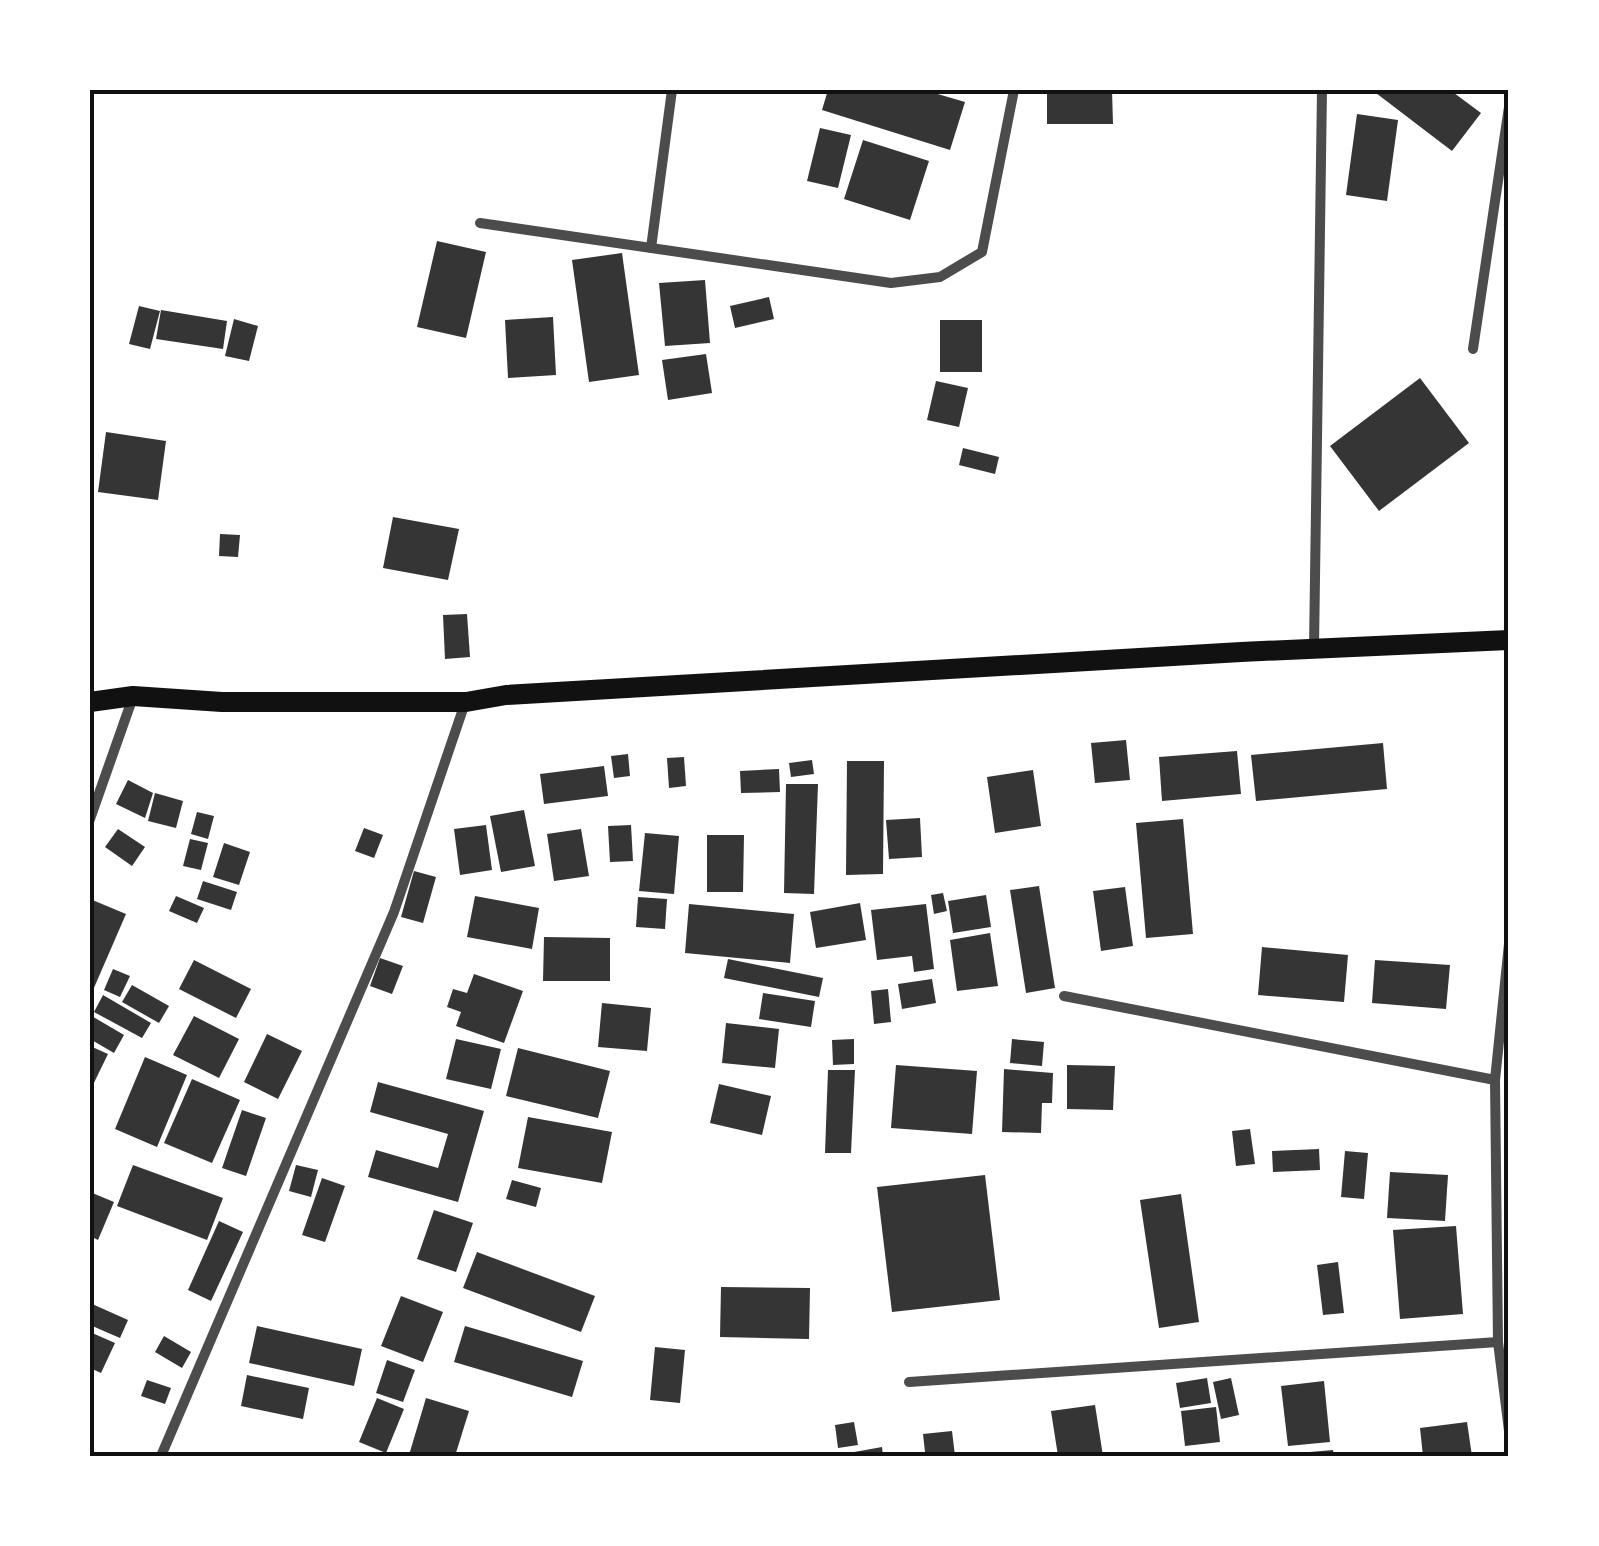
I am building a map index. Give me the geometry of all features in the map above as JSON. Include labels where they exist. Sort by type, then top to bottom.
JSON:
[{"type":"main road","points":[[90,702],[133,696],[222,702],[466,702],[506,695],[1509,640]]},
{"type":"street","points":[[650,248],[672,90]]},
{"type":"street","points":[[480,223],[891,282],[940,276],[982,252],[1014,90]]},
{"type":"street","points":[[1314,649],[1322,90]]},
{"type":"street","points":[[1473,349],[1509,107]]},
{"type":"street","points":[[1496,212],[1509,213]]},
{"type":"street","points":[[90,818],[133,696]]},
{"type":"street","points":[[160,1456],[394,912],[466,702]]},
{"type":"street","points":[[1509,944],[1495,1080],[1498,1342],[1509,1430]]},
{"type":"street","points":[[1064,996],[1495,1080]]},
{"type":"street","points":[[909,1382],[1498,1342]]},
{"type":"building","points":[[828,90],[924,90],[965,102],[950,150],[822,110]]},
{"type":"building","points":[[1047,90],[1112,90],[1113,124],[1047,124]]},
{"type":"building","points":[[1372,90],[1450,90],[1481,113],[1452,151]]},
{"type":"building","points":[[1357,114],[1398,120],[1387,201],[1346,195]]},
{"type":"building","points":[[820,128],[851,135],[838,188],[807,181]]},
{"type":"building","points":[[863,140],[929,161],[910,220],[844,199]]},
{"type":"building","points":[[437,241],[486,252],[466,338],[417,327]]},
{"type":"building","points":[[622,253],[639,375],[589,382],[572,260]]},
{"type":"building","points":[[705,280],[710,343],[665,346],[659,283]]},
{"type":"building","points":[[769,297],[774,319],[735,328],[730,306]]},
{"type":"building","points":[[139,306],[160,311],[150,349],[129,344]]},
{"type":"building","points":[[161,310],[227,321],[223,349],[156,339]]},
{"type":"building","points":[[553,317],[556,375],[508,378],[505,320]]},
{"type":"building","points":[[234,319],[258,326],[249,361],[225,356]]},
{"type":"building","points":[[940,320],[982,320],[982,372],[940,372]]},
{"type":"building","points":[[706,354],[712,393],[668,400],[662,360]]},
{"type":"building","points":[[1420,378],[1469,443],[1379,511],[1330,446]]},
{"type":"building","points":[[936,381],[968,388],[959,427],[927,420]]},
{"type":"building","points":[[106,432],[166,441],[158,500],[98,492]]},
{"type":"building","points":[[963,448],[999,457],[995,474],[959,465]]},
{"type":"building","points":[[393,517],[459,529],[448,580],[383,568]]},
{"type":"building","points":[[220,534],[240,535],[238,557],[219,556]]},
{"type":"building","points":[[467,614],[470,657],[445,659],[443,615]]},
{"type":"building","points":[[1126,740],[1130,780],[1095,783],[1091,743]]},
{"type":"building","points":[[1383,743],[1387,789],[1256,801],[1251,755]]},
{"type":"building","points":[[1237,751],[1241,794],[1162,801],[1159,757]]},
{"type":"building","points":[[628,754],[630,776],[614,778],[611,756]]},
{"type":"building","points":[[684,757],[686,786],[669,788],[667,758]]},
{"type":"building","points":[[812,760],[814,774],[791,777],[789,763]]},
{"type":"building","points":[[847,761],[884,761],[883,874],[846,875]]},
{"type":"building","points":[[604,766],[608,796],[544,804],[540,774]]},
{"type":"building","points":[[779,769],[780,792],[741,793],[740,771]]},
{"type":"building","points":[[1033,770],[1041,826],[995,833],[987,777]]},
{"type":"building","points":[[128,780],[153,793],[145,818],[116,804]]},
{"type":"building","points":[[786,784],[818,784],[814,894],[784,893]]},
{"type":"building","points":[[155,793],[183,801],[176,828],[148,821]]},
{"type":"building","points":[[524,810],[535,866],[501,872],[490,816]]},
{"type":"building","points":[[197,812],[214,816],[208,839],[191,834]]},
{"type":"building","points":[[920,818],[922,857],[889,859],[886,820]]},
{"type":"building","points":[[1183,819],[1193,934],[1146,938],[1136,823]]},
{"type":"building","points":[[486,825],[492,870],[460,875],[454,829]]},
{"type":"building","points":[[631,825],[633,861],[610,862],[608,826]]},
{"type":"building","points":[[364,828],[383,835],[374,858],[355,851]]},
{"type":"building","points":[[118,829],[145,847],[132,866],[105,847]]},
{"type":"building","points":[[581,829],[589,876],[554,881],[547,834]]},
{"type":"building","points":[[645,833],[679,836],[674,894],[639,891]]},
{"type":"building","points":[[707,835],[744,835],[743,892],[707,892]]},
{"type":"building","points":[[190,839],[208,843],[201,870],[183,866]]},
{"type":"building","points":[[224,843],[250,852],[239,885],[213,877]]},
{"type":"building","points":[[414,871],[436,877],[423,923],[401,917]]},
{"type":"building","points":[[203,881],[237,892],[231,910],[197,899]]},
{"type":"building","points":[[1039,886],[1055,988],[1026,993],[1010,890]]},
{"type":"building","points":[[1125,887],[1133,946],[1101,951],[1093,891]]},
{"type":"building","points":[[943,893],[947,911],[934,914],[931,895]]},
{"type":"building","points":[[986,895],[991,927],[953,933],[948,901]]},
{"type":"building","points":[[176,896],[204,908],[197,923],[169,911]]},
{"type":"building","points":[[475,896],[539,908],[532,949],[467,937]]},
{"type":"building","points":[[638,897],[667,899],[665,929],[636,927]]},
{"type":"building","points":[[90,899],[126,914],[90,997]]},
{"type":"building","points":[[860,903],[866,940],[816,948],[810,912]]},
{"type":"building","points":[[689,904],[794,914],[790,963],[685,953]]},
{"type":"building","points":[[926,904],[934,969],[914,972],[912,956],[877,960],[871,910]]},
{"type":"building","points":[[990,933],[998,986],[957,991],[950,940]]},
{"type":"building","points":[[544,937],[610,938],[610,981],[543,981]]},
{"type":"building","points":[[1262,947],[1348,955],[1344,1002],[1258,995]]},
{"type":"building","points":[[380,958],[403,966],[392,994],[370,986]]},
{"type":"building","points":[[728,959],[823,978],[819,997],[724,978]]},
{"type":"building","points":[[194,960],[251,989],[236,1018],[179,989]]},
{"type":"building","points":[[1375,960],[1450,965],[1446,1009],[1372,1003]]},
{"type":"building","points":[[113,969],[130,976],[120,997],[104,990]]},
{"type":"building","points":[[474,974],[523,991],[504,1043],[456,1026],[461,1012],[447,1007],[453,989],[467,993]]},
{"type":"building","points":[[932,979],[936,1003],[902,1009],[898,984]]},
{"type":"building","points":[[132,985],[169,1006],[159,1023],[122,1002]]},
{"type":"building","points":[[888,989],[891,1022],[874,1024],[871,991]]},
{"type":"building","points":[[763,993],[815,1001],[811,1027],[759,1019]]},
{"type":"building","points":[[103,995],[151,1023],[142,1038],[94,1012]]},
{"type":"building","points":[[602,1003],[651,1008],[647,1051],[598,1047]]},
{"type":"building","points":[[90,1015],[124,1035],[114,1053],[90,1039]]},
{"type":"building","points":[[194,1016],[239,1039],[219,1078],[173,1055]]},
{"type":"building","points":[[726,1023],[779,1029],[775,1068],[722,1063]]},
{"type":"building","points":[[267,1034],[302,1051],[278,1099],[244,1082]]},
{"type":"building","points":[[456,1039],[501,1049],[491,1089],[446,1079]]},
{"type":"building","points":[[854,1039],[854,1064],[833,1065],[832,1040]]},
{"type":"building","points":[[1012,1039],[1044,1042],[1042,1066],[1010,1063]]},
{"type":"building","points":[[90,1046],[108,1054],[90,1091]]},
{"type":"building","points":[[518,1048],[610,1071],[598,1118],[506,1096]]},
{"type":"building","points":[[145,1057],[187,1075],[157,1147],[115,1129]]},
{"type":"building","points":[[896,1065],[977,1071],[972,1134],[891,1128]]},
{"type":"building","points":[[1067,1065],[1115,1066],[1113,1110],[1067,1109]]},
{"type":"building","points":[[1004,1069],[1053,1073],[1052,1103],[1042,1103],[1041,1133],[1002,1132]]},
{"type":"building","points":[[828,1070],[855,1070],[851,1153],[825,1153]]},
{"type":"building","points":[[192,1079],[240,1100],[212,1163],[164,1143]]},
{"type":"building","points":[[378,1082],[484,1111],[458,1202],[368,1177],[376,1150],[438,1168],[448,1134],[370,1112]]},
{"type":"building","points":[[719,1084],[771,1096],[762,1135],[710,1123]]},
{"type":"building","points":[[242,1110],[266,1118],[246,1176],[222,1168]]},
{"type":"building","points":[[528,1117],[612,1132],[602,1183],[518,1168]]},
{"type":"building","points":[[1250,1129],[1255,1164],[1236,1166],[1232,1131]]},
{"type":"building","points":[[1319,1149],[1320,1170],[1273,1172],[1272,1151]]},
{"type":"building","points":[[1345,1151],[1368,1153],[1364,1199],[1341,1197]]},
{"type":"building","points":[[133,1165],[223,1198],[207,1240],[117,1206]]},
{"type":"building","points":[[296,1165],[318,1170],[311,1197],[289,1191]]},
{"type":"building","points":[[1390,1172],[1448,1175],[1445,1221],[1387,1218]]},
{"type":"building","points":[[985,1175],[1000,1300],[892,1312],[877,1187]]},
{"type":"building","points":[[322,1178],[345,1186],[325,1242],[302,1235]]},
{"type":"building","points":[[512,1180],[541,1188],[536,1207],[506,1199]]},
{"type":"building","points":[[90,1192],[114,1202],[98,1240],[90,1236]]},
{"type":"building","points":[[1181,1194],[1199,1322],[1159,1328],[1140,1200]]},
{"type":"building","points":[[434,1210],[473,1223],[456,1272],[417,1259]]},
{"type":"building","points":[[219,1221],[243,1232],[211,1301],[188,1290]]},
{"type":"building","points":[[1456,1226],[1463,1314],[1400,1319],[1393,1230]]},
{"type":"building","points":[[477,1252],[595,1296],[581,1332],[463,1288]]},
{"type":"building","points":[[1338,1262],[1344,1313],[1323,1315],[1317,1265]]},
{"type":"building","points":[[721,1287],[810,1288],[809,1339],[720,1337]]},
{"type":"building","points":[[401,1296],[443,1312],[423,1362],[381,1346]]},
{"type":"building","points":[[90,1303],[128,1320],[120,1338],[90,1325]]},
{"type":"building","points":[[257,1326],[362,1349],[354,1386],[249,1363]]},
{"type":"building","points":[[465,1326],[583,1361],[572,1397],[454,1362]]},
{"type":"building","points":[[90,1332],[115,1343],[101,1373],[90,1368]]},
{"type":"building","points":[[164,1336],[191,1352],[182,1368],[155,1352]]},
{"type":"building","points":[[655,1347],[685,1350],[680,1403],[650,1400]]},
{"type":"building","points":[[387,1360],[415,1370],[403,1402],[376,1393]]},
{"type":"building","points":[[247,1375],[309,1388],[303,1419],[241,1406]]},
{"type":"building","points":[[1207,1378],[1211,1403],[1180,1408],[1176,1383]]},
{"type":"building","points":[[1231,1378],[1239,1415],[1221,1419],[1213,1382]]},
{"type":"building","points":[[147,1380],[171,1388],[165,1404],[141,1396]]},
{"type":"building","points":[[1324,1381],[1330,1442],[1288,1446],[1281,1386]]},
{"type":"building","points":[[377,1398],[404,1409],[386,1453],[359,1442]]},
{"type":"building","points":[[426,1398],[469,1411],[455,1456],[409,1455]]},
{"type":"building","points":[[1095,1405],[1103,1456],[1058,1456],[1051,1411]]},
{"type":"building","points":[[1216,1407],[1220,1442],[1185,1446],[1181,1411]]},
{"type":"building","points":[[854,1422],[858,1445],[838,1448],[835,1425]]},
{"type":"building","points":[[1467,1422],[1472,1456],[1423,1456],[1420,1428]]},
{"type":"building","points":[[952,1431],[955,1456],[916,1456],[925,1452],[923,1434]]},
{"type":"building","points":[[882,1447],[883,1456],[843,1454]]},
{"type":"building","points":[[1333,1450],[1334,1456],[1298,1456],[1298,1453]]}]
